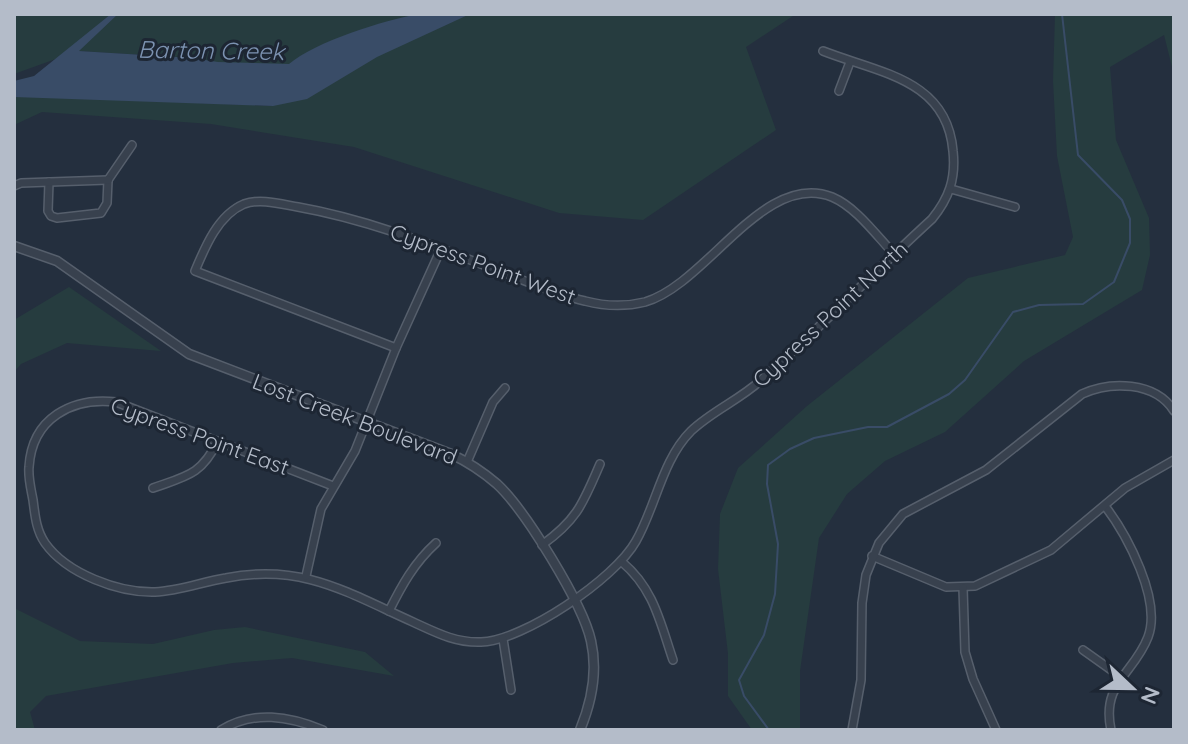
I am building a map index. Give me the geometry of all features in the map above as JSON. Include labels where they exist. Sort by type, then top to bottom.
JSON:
[{"type":"street","points":[[823,51],[922,90],[945,115],[955,165],[951,189],[1015,207]]},
{"type":"street","points":[[839,91],[850,62]]},
{"type":"street","points":[[49,182],[48,211],[51,216],[101,213],[106,207],[108,180],[132,145]]},
{"type":"street","points":[[14,186],[21,183],[108,180]]},
{"type":"street","name":"Cypress Point North","points":[[574,600],[622,562],[639,535],[672,456],[691,430],[759,382],[932,219],[951,189]]},
{"type":"street","name":"Cypress Point West","points":[[396,348],[195,271],[222,221],[234,209],[247,203],[265,202],[350,218],[401,233],[569,297],[608,305],[646,302],[679,284],[781,199],[797,193],[812,192],[846,205],[894,254]]},
{"type":"street","name":"Lost Creek Boulevard","points":[[14,246],[57,261],[189,354],[467,462],[498,485],[542,545],[586,622],[594,660],[592,698],[580,730]]},
{"type":"street","points":[[306,576],[321,509],[355,451],[396,348],[441,249]]},
{"type":"street","points":[[852,730],[861,680],[862,603],[872,556],[903,514],[986,470],[1082,394],[1098,387],[1125,386],[1150,392],[1173,407]]},
{"type":"street","points":[[467,462],[493,402],[505,388]]},
{"type":"street","name":"Cypress Point East","points":[[333,486],[116,402],[96,400],[62,409],[46,423],[31,454],[29,470],[37,528],[56,556],[73,567],[133,591],[173,590],[262,573],[306,576],[332,584],[451,639],[474,642],[503,639],[574,600]]},
{"type":"street","points":[[153,488],[192,475],[210,457],[218,441]]},
{"type":"street","points":[[872,556],[946,587],[975,586],[1038,558],[1144,475],[1174,460]]},
{"type":"street","points":[[542,545],[575,517],[600,464]]},
{"type":"street","points":[[1105,506],[1129,544],[1152,609],[1147,638],[1111,693],[1108,711],[1111,730]]},
{"type":"street","points":[[389,611],[406,576],[436,543]]},
{"type":"street","points":[[622,562],[641,580],[652,597],[673,660]]},
{"type":"street","points":[[963,588],[965,652],[973,679],[996,730]]},
{"type":"street","points":[[503,639],[511,690]]},
{"type":"street","points":[[1083,650],[1121,677]]},
{"type":"street","points":[[221,730],[237,721],[272,716],[323,730]]},
{"type":"green space","points":[[14,14],[796,14],[746,47],[776,130],[643,220],[559,213],[354,147],[211,124],[42,112],[14,125],[14,97],[19,96],[273,106],[193,58],[78,51],[14,74]]},
{"type":"green space","points":[[1055,14],[1174,14],[1174,75],[1164,35],[1110,67],[1116,140],[1149,218],[1150,255],[1142,290],[1024,361],[945,432],[885,461],[847,494],[819,538],[800,671],[800,730],[752,730],[728,696],[728,654],[718,569],[720,514],[738,468],[807,406],[968,278],[1065,255],[1073,237],[1057,156],[1053,81]]},
{"type":"green space","points":[[69,287],[161,351],[67,343],[21,364],[14,372],[14,320]]},
{"type":"green space","points":[[14,608],[80,641],[153,644],[214,630],[245,627],[365,652],[394,676],[292,658],[233,663],[46,696],[30,712],[35,730],[14,730]]},
{"type":"water","points":[[425,13],[470,14],[377,57],[307,99],[273,106],[14,97],[14,81],[34,76],[111,14],[118,14],[79,51],[289,64],[332,40],[388,21]]},
{"type":"waterway","points":[[769,730],[744,696],[739,680],[764,635],[775,594],[778,544],[767,484],[768,465],[790,449],[814,438],[868,427],[887,427],[949,394],[965,380],[1013,312],[1039,305],[1083,304],[1114,282],[1130,243],[1130,219],[1122,200],[1078,155],[1062,14]]},
{"type":"water label","name":"Barton Creek","points":[[211,50]]}]
